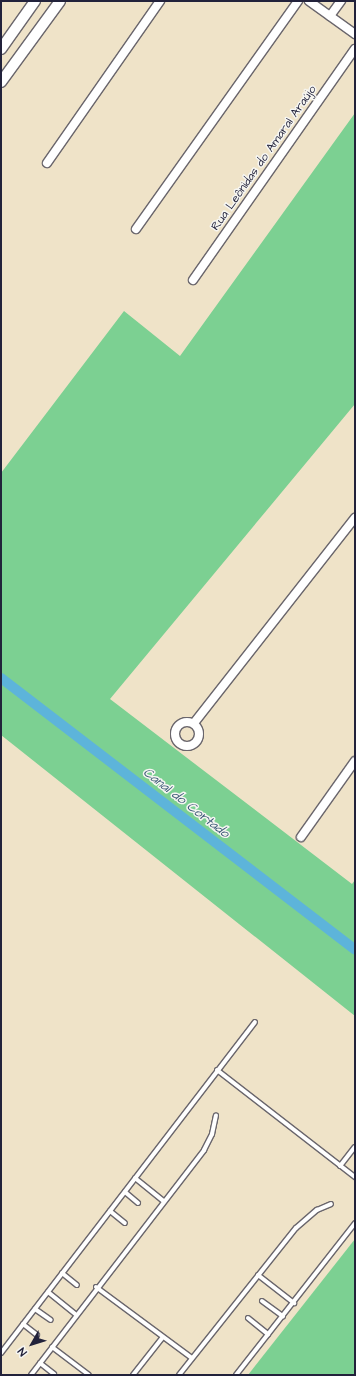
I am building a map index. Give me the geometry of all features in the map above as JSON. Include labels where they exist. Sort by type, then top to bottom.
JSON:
[{"type":"street","points":[[1,49],[35,1]]},
{"type":"street","points":[[47,163],[160,1]]},
{"type":"street","points":[[136,229],[298,1]]},
{"type":"street","points":[[309,1],[355,34]]},
{"type":"street","points":[[330,16],[341,1]]},
{"type":"street","points":[[1,82],[56,2]]},
{"type":"street","name":"Rua Leônidas do Amaral Araújo","points":[[193,280],[355,49]]},
{"type":"street","points":[[194,723],[355,518]]},
{"type":"street","points":[[301,837],[355,761]]},
{"type":"lane","points":[[1,1353],[255,1022]]},
{"type":"lane","points":[[218,1070],[355,1177]]},
{"type":"lane","points":[[31,1375],[75,1314],[204,1150],[212,1134],[216,1116]]},
{"type":"lane","points":[[340,1166],[355,1147]]},
{"type":"lane","points":[[135,1178],[163,1201]]},
{"type":"lane","points":[[125,1192],[138,1203]]},
{"type":"lane","points":[[179,1375],[306,1217],[331,1204]]},
{"type":"lane","points":[[110,1211],[125,1223]]},
{"type":"lane","points":[[236,1375],[355,1223]]},
{"type":"lane","points":[[62,1273],[77,1285]]},
{"type":"lane","points":[[258,1275],[294,1302]]},
{"type":"lane","points":[[96,1287],[192,1358]]},
{"type":"lane","points":[[48,1292],[75,1314]]},
{"type":"lane","points":[[262,1301],[283,1316]]},
{"type":"lane","points":[[35,1308],[51,1320]]},
{"type":"lane","points":[[248,1318],[268,1334]]},
{"type":"lane","points":[[23,1324],[37,1335]]},
{"type":"lane","points":[[133,1375],[163,1337]]},
{"type":"lane","points":[[52,1347],[89,1375]]},
{"type":"lane","points":[[40,1363],[54,1374]]},
{"type":"green space","points":[[355,113],[355,404],[110,699],[352,884],[355,880],[355,1016],[1,735],[1,473],[124,311],[180,356]]},
{"type":"green space","points":[[355,1239],[355,1375],[248,1375]]},
{"type":"waterway","name":"Canal do Cortado","points":[[1,678],[355,950]]}]
